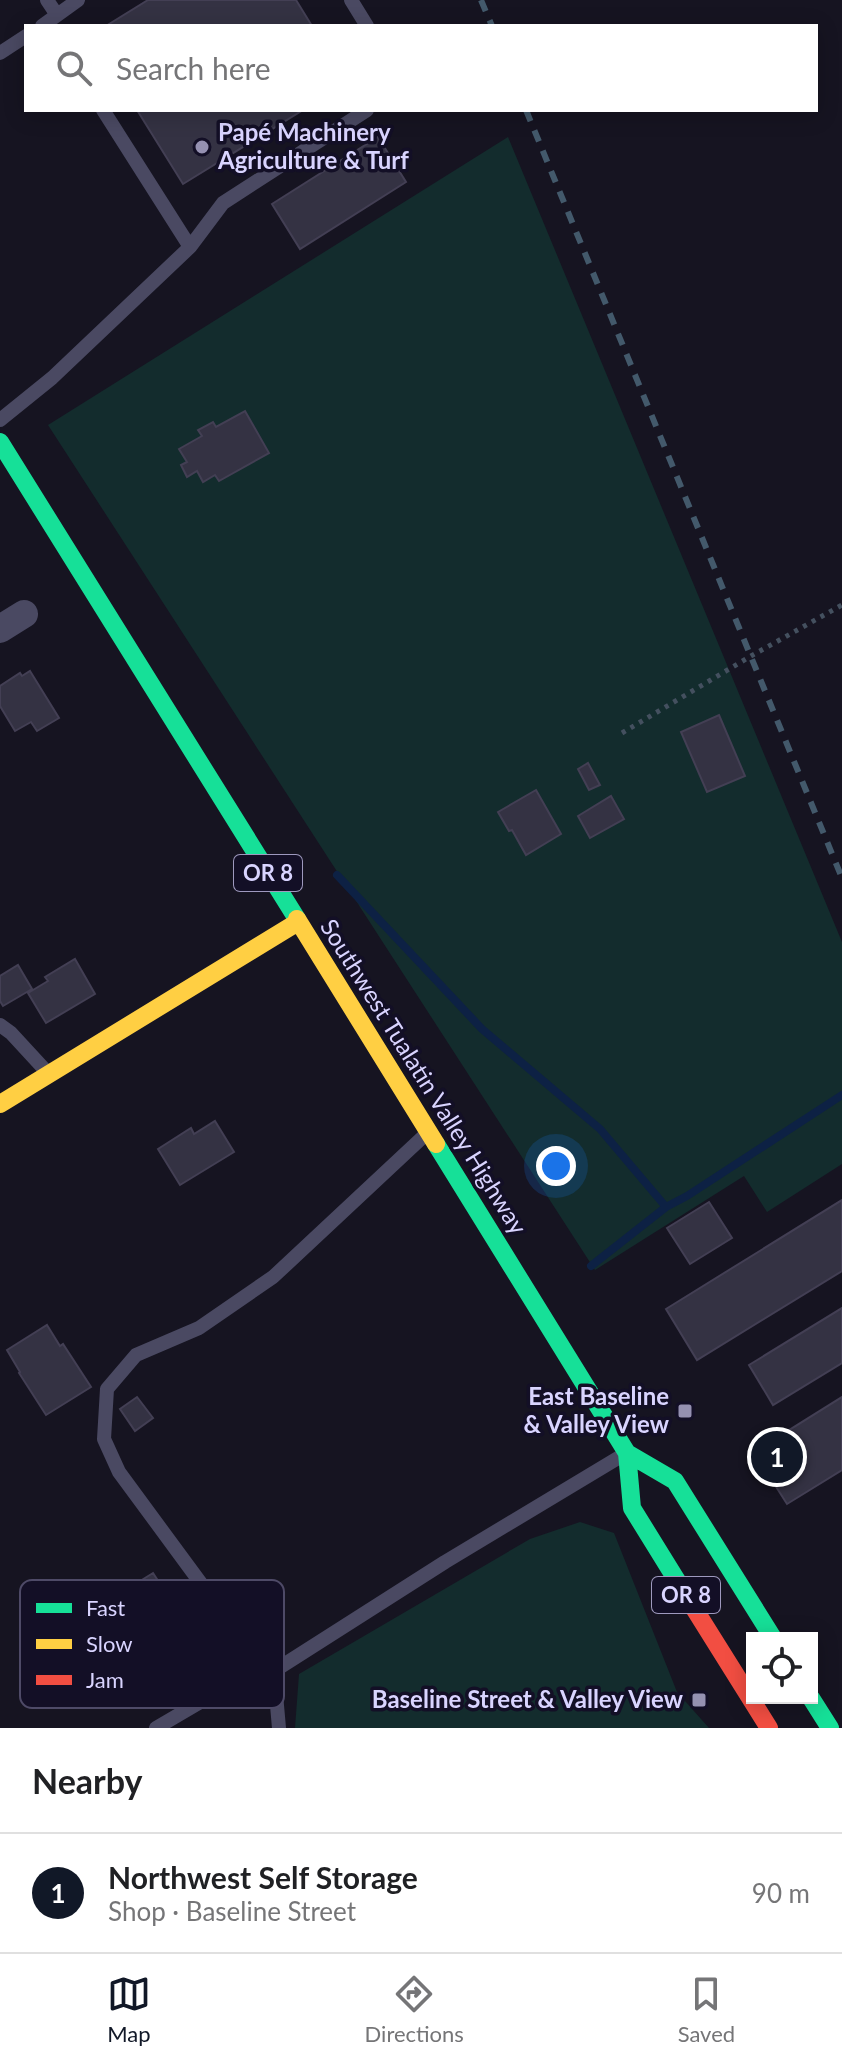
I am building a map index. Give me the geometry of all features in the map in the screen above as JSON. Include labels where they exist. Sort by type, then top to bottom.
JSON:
[{"type":"main road","name":"Southwest Tualatin Valley Highway","points":[[0,442],[627,1453]]},
{"type":"main road","points":[[0,1104],[298,922]]},
{"type":"main road","name":"OR 8","points":[[627,1453],[675,1481],[769,1632]]},
{"type":"main road","name":"OR 8","points":[[627,1453],[632,1508],[769,1728]]},
{"type":"main road","points":[[815,1704],[830,1728]]},
{"type":"street","points":[[0,629],[24,614]]},
{"type":"lane","points":[[47,0],[49,22]]},
{"type":"lane","points":[[49,22],[78,0]]},
{"type":"lane","points":[[351,0],[366,24]]},
{"type":"lane","points":[[0,53],[24,37]]},
{"type":"lane","points":[[104,112],[190,247]]},
{"type":"lane","points":[[0,420],[52,378],[190,247],[223,203],[364,112]]},
{"type":"lane","points":[[0,1025],[49,1074]]},
{"type":"lane","points":[[198,1580],[119,1472],[104,1439],[107,1389],[136,1355],[199,1328],[273,1277],[428,1132]]},
{"type":"lane","points":[[284,1665],[445,1562],[627,1453]]},
{"type":"lane","points":[[156,1728],[190,1708]]},
{"type":"lane","points":[[277,1708],[279,1728]]},
{"type":"path","points":[[622,733],[842,605]]},
{"type":"green space","points":[[508,137],[842,942],[842,1164],[767,1212],[744,1176],[595,1270],[48,425]]},
{"type":"green space","points":[[580,1522],[614,1533],[677,1692],[709,1728],[295,1728],[299,1674],[530,1539]]},
{"type":"building","points":[[148,0],[296,0],[311,24],[109,24]]},
{"type":"building","name":"Papé Machinery Agriculture & Turf","points":[[138,112],[300,112],[183,184]]},
{"type":"building","points":[[378,137],[406,182],[300,249],[272,204]]},
{"type":"building","points":[[245,411],[269,453],[219,481],[215,475],[203,482],[197,471],[187,477],[181,465],[187,462],[179,449],[202,436],[198,430],[213,422],[216,427]]},
{"type":"building","points":[[30,671],[59,718],[37,731],[31,722],[15,731],[0,706],[0,686],[20,673],[22,676]]},
{"type":"building","points":[[719,715],[745,776],[707,792],[681,732]]},
{"type":"building","points":[[588,763],[600,785],[589,790],[578,769]]},
{"type":"building","points":[[536,790],[561,834],[526,855],[498,812]]},
{"type":"building","points":[[611,796],[624,819],[590,838],[578,816]]},
{"type":"building","points":[[75,959],[95,994],[46,1023],[28,993],[48,981],[45,977]]},
{"type":"building","points":[[18,965],[32,989],[3,1006],[0,1001],[0,976]]},
{"type":"building","points":[[215,1121],[234,1152],[180,1185],[158,1149],[191,1128],[194,1134]]},
{"type":"building","points":[[842,1200],[842,1271],[697,1360],[666,1309]]},
{"type":"building","points":[[709,1202],[732,1238],[690,1264],[667,1228]]},
{"type":"building","points":[[842,1308],[842,1363],[773,1405],[749,1365]]},
{"type":"building","points":[[47,1325],[91,1387],[46,1415],[7,1350]]},
{"type":"building","points":[[137,1397],[153,1418],[135,1431],[120,1409]]},
{"type":"building","points":[[842,1397],[842,1470],[787,1504],[754,1452]]},
{"type":"building","points":[[153,1573],[158,1580],[142,1580]]},
{"type":"waterway","points":[[337,875],[482,1029],[600,1129],[666,1207]]},
{"type":"waterway","points":[[591,1266],[666,1207],[842,1095]]},
{"type":"railway","points":[[481,0],[491,24]]},
{"type":"railway","points":[[527,112],[842,878]]},
{"type":"traffic: fast","points":[[0,442],[297,919]]},
{"type":"traffic: fast","points":[[436,1144],[627,1453],[632,1508],[692,1605]]},
{"type":"traffic: fast","points":[[627,1453],[675,1481],[769,1632]]},
{"type":"traffic: fast","points":[[815,1704],[830,1728]]},
{"type":"traffic: slow","points":[[297,919],[436,1144]]},
{"type":"traffic: slow","points":[[0,1104],[298,922]]},
{"type":"traffic: jam","points":[[692,1605],[769,1728]]},
{"type":"place","name":"Papé Machinery Agriculture & Turf","points":[[202,147]]},
{"type":"place","name":"East Baseline & Valley View","points":[[685,1411]]},
{"type":"place","name":"Northwest Self Storage","points":[[777,1457]]},
{"type":"place","name":"Baseline Street & Valley View","points":[[699,1700]]}]
